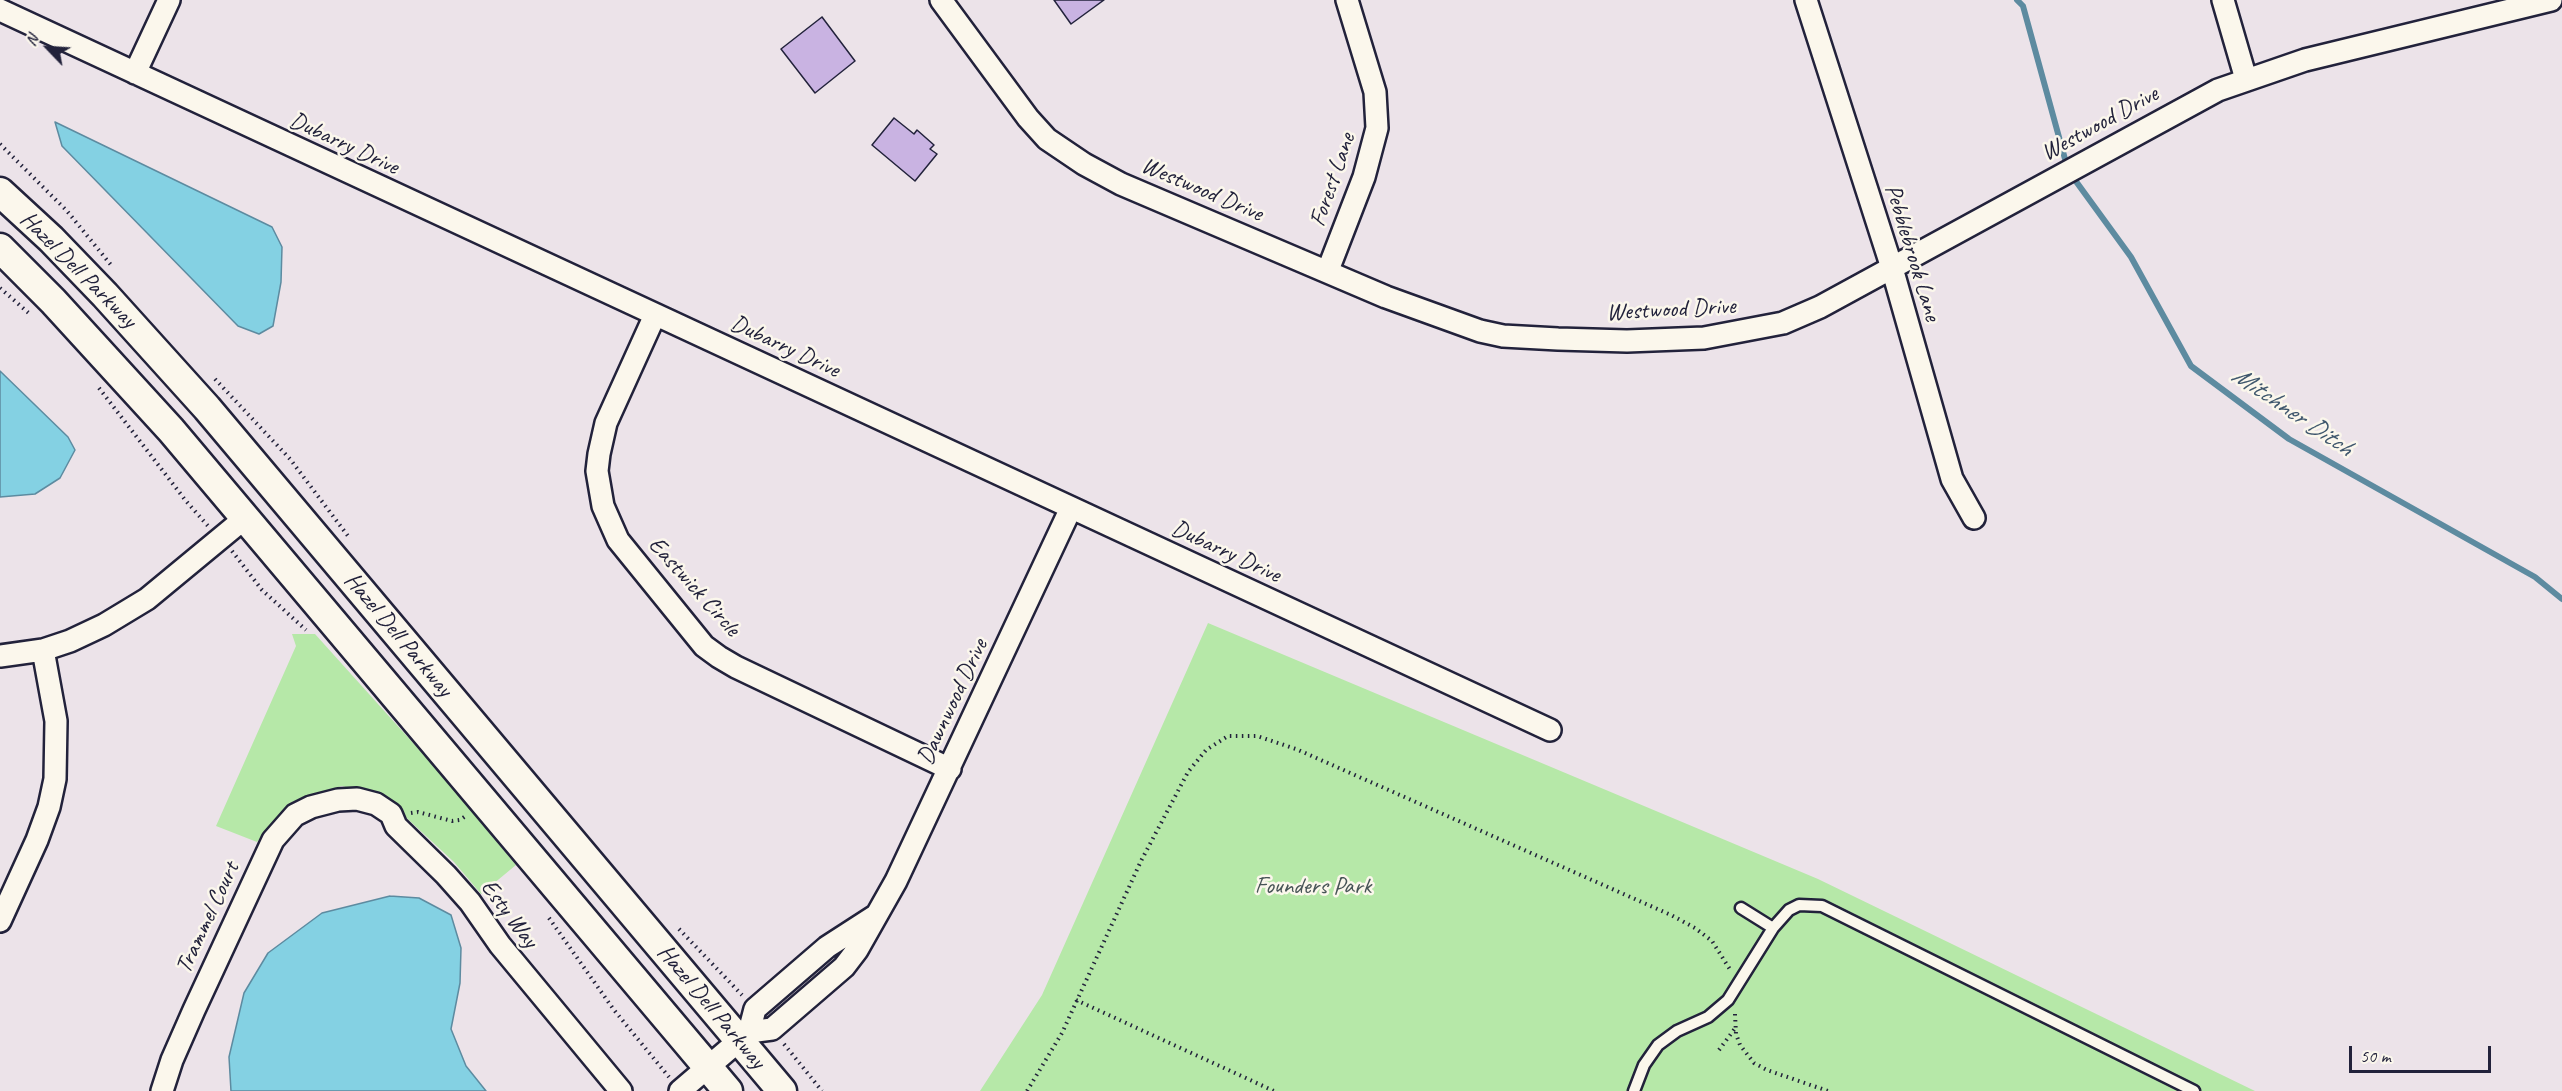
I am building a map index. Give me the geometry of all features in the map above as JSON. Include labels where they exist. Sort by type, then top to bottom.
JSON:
[{"type":"main road","name":"Hazel Dell Parkway","points":[[0,192],[51,239],[105,295],[207,408],[745,1036],[782,1091]]},
{"type":"main road","name":"Hazel Dell Parkway","points":[[0,248],[125,378],[728,1091]]},
{"type":"street","points":[[135,73],[169,0]]},
{"type":"street","name":"Westwood Drive","points":[[941,0],[1028,118],[1047,139],[1066,153],[1121,184],[1328,270],[1386,297],[1480,331],[1503,336],[1627,340],[1704,338],[1783,323],[1820,307],[2218,90],[2305,60],[2551,0]]},
{"type":"street","name":"Forest Lane","points":[[1328,270],[1364,177],[1377,128],[1375,92],[1347,0]]},
{"type":"street","name":"Pebblebrook Lane","points":[[1806,0],[1892,268],[1952,479],[1974,518]]},
{"type":"street","points":[[2223,0],[2246,79]]},
{"type":"street","name":"Dubarry Drive","points":[[0,10],[1550,730]]},
{"type":"street","name":"Eastwick Circle","points":[[656,315],[606,423],[599,454],[597,471],[603,506],[618,540],[698,638],[719,657],[736,668],[950,769]]},
{"type":"street","name":"Dawnwood Drive","points":[[745,1036],[759,1004],[826,947],[875,915],[896,881],[1071,508]]},
{"type":"street","points":[[0,656],[43,650],[87,634],[126,614],[245,518]]},
{"type":"street","points":[[0,921],[37,840],[54,786],[57,752],[56,721],[43,650]]},
{"type":"street","name":"Esty Way","points":[[338,800],[357,800],[376,804],[391,814],[396,826],[470,902],[500,945],[621,1091]]},
{"type":"street","name":"Trammel Court","points":[[162,1091],[172,1060],[194,1010],[273,840],[295,815],[311,807],[338,800]]},
{"type":"street","points":[[675,1085],[708,1067],[745,1036]]},
{"type":"lane","points":[[1634,1091],[1644,1065],[1658,1045],[1677,1031],[1719,1008],[1736,988],[1773,928],[1789,910],[1799,904],[1822,906],[2194,1091]]},
{"type":"lane","points":[[1741,908],[1773,928]]},
{"type":"path","points":[[0,288],[38,321]]},
{"type":"path","points":[[93,381],[203,521]]},
{"type":"path","points":[[239,559],[262,590],[307,631]]},
{"type":"path","points":[[1027,1091],[1053,1049],[1146,851],[1188,772],[1197,759],[1217,741],[1228,736],[1241,735],[1267,738],[1306,753],[1682,921],[1712,941],[1729,965],[1736,988],[1736,1027],[1740,1045],[1754,1063],[1767,1071],[1828,1091]]},
{"type":"path","points":[[461,807],[473,822]]},
{"type":"path","points":[[396,826],[410,813],[418,812],[452,821],[460,820],[467,815]]},
{"type":"path","points":[[545,912],[614,1010],[675,1085]]},
{"type":"path","points":[[1076,1000],[1274,1091]]},
{"type":"path","points":[[1719,1050],[1736,1027]]},
{"type":"path","points":[[784,1043],[822,1091]]},
{"type":"green space","name":"Founders Park","points":[[1208,623],[1818,879],[2255,1091],[980,1091],[1042,995]]},
{"type":"green space","points":[[292,634],[315,634],[432,764],[516,865],[481,894],[454,862],[398,810],[368,794],[342,786],[292,802],[257,842],[216,826],[296,646]]},
{"type":"water","points":[[55,122],[272,227],[282,247],[281,282],[273,326],[259,334],[238,326],[62,146]]},
{"type":"water","points":[[0,371],[68,437],[75,450],[60,478],[35,494],[0,497]]},
{"type":"water","points":[[390,896],[419,898],[451,915],[461,948],[460,983],[451,1029],[466,1066],[486,1091],[231,1091],[229,1057],[244,993],[268,953],[322,913]]},
{"type":"building","points":[[1054,0],[1104,0],[1071,24]]},
{"type":"building","points":[[822,17],[855,61],[815,93],[781,49]]},
{"type":"building","points":[[894,118],[914,134],[917,130],[934,145],[930,149],[937,154],[915,181],[872,145]]},
{"type":"waterway","name":"Mitchner Ditch","points":[[2017,0],[2023,6],[2065,159]]},
{"type":"waterway","name":"Mitchner Ditch","points":[[2075,180],[2131,257],[2191,366],[2289,439],[2535,577],[2562,599]]}]
